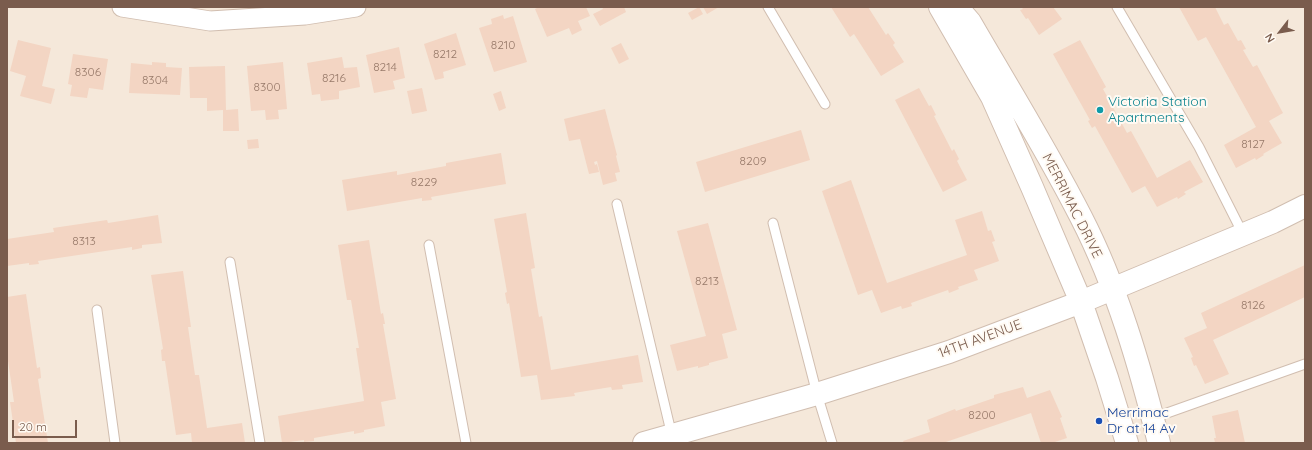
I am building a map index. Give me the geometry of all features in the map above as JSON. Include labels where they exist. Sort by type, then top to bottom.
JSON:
[{"type":"street","points":[[122,7],[155,10],[210,21],[305,15],[356,7]]},
{"type":"street","name":"MERRIMAC DRIVE","points":[[940,7],[992,97],[1081,302],[1127,443]]},
{"type":"street","name":"MERRIMAC DRIVE","points":[[957,7],[970,22],[1082,217],[1113,289],[1153,418],[1159,443]]},
{"type":"street","name":"14TH AVENUE","points":[[644,443],[673,440],[949,352],[1113,289],[1305,206]]},
{"type":"lane","points":[[768,7],[825,104]]},
{"type":"lane","points":[[1117,7],[1199,147],[1243,234]]},
{"type":"lane","points":[[617,204],[673,440]]},
{"type":"lane","points":[[773,223],[832,443]]},
{"type":"lane","points":[[429,245],[466,443]]},
{"type":"lane","points":[[230,262],[260,443]]},
{"type":"lane","points":[[97,310],[115,443]]},
{"type":"lane","points":[[1153,418],[1305,364]]},
{"type":"shaded area","points":[[7,7],[1305,7],[1305,443],[7,443]]},
{"type":"building","points":[[539,7],[586,7],[590,16],[578,21],[582,30],[572,35],[569,28],[547,37],[535,9]]},
{"type":"building","points":[[602,7],[624,7],[626,12],[600,26],[593,14],[603,9]]},
{"type":"building","points":[[699,7],[703,14],[692,20],[688,13]]},
{"type":"building","points":[[703,7],[719,7],[707,14]]},
{"type":"building","points":[[831,7],[868,7],[886,35],[888,33],[895,43],[893,45],[904,62],[881,76],[854,34],[850,37]]},
{"type":"building","points":[[1021,7],[1053,7],[1062,19],[1039,35],[1028,18],[1026,19],[1020,10],[1023,9]]},
{"type":"building","points":[[1179,7],[1215,7],[1224,25],[1228,23],[1238,41],[1241,40],[1246,49],[1243,50],[1253,67],[1257,65],[1283,113],[1269,121],[1282,143],[1256,160],[1255,158],[1236,168],[1224,145],[1256,127],[1206,37],[1198,41]]},
{"type":"building","points":[[503,15],[504,19],[513,16],[527,62],[494,72],[479,28],[492,24],[491,19]]},
{"type":"building","points":[[456,33],[466,65],[443,72],[444,78],[435,80],[424,44]]},
{"type":"building","points":[[18,40],[51,48],[42,86],[55,89],[51,104],[20,96],[26,76],[10,71]]},
{"type":"building","points":[[1080,40],[1106,87],[1103,89],[1127,133],[1131,131],[1157,178],[1190,160],[1203,182],[1184,192],[1186,194],[1178,199],[1177,197],[1157,207],[1145,186],[1132,193],[1095,126],[1092,128],[1088,121],[1090,120],[1053,54]]},
{"type":"building","points":[[621,43],[629,59],[619,64],[611,48]]},
{"type":"building","points":[[399,47],[405,78],[393,81],[395,89],[374,93],[366,55]]},
{"type":"building","points":[[73,54],[108,59],[103,90],[89,88],[87,98],[70,96],[72,85],[68,84]]},
{"type":"building","points":[[342,57],[344,68],[357,67],[360,87],[339,91],[339,99],[321,101],[320,94],[312,95],[307,63]]},
{"type":"building","points":[[152,62],[166,63],[166,67],[182,68],[180,95],[129,93],[131,63],[152,65]]},
{"type":"building","points":[[283,62],[287,109],[278,110],[279,119],[266,120],[265,110],[251,111],[247,66]]},
{"type":"building","points":[[225,66],[226,110],[238,109],[239,131],[223,131],[223,110],[207,111],[207,98],[190,98],[189,67]]},
{"type":"building","points":[[422,88],[427,111],[412,114],[407,91]]},
{"type":"building","points":[[919,88],[929,106],[931,105],[936,115],[934,116],[952,151],[954,149],[959,159],[957,161],[967,180],[943,192],[895,100]]},
{"type":"building","points":[[501,91],[506,108],[499,111],[493,94]]},
{"type":"building","points":[[605,109],[620,172],[615,173],[617,181],[603,185],[597,161],[594,162],[595,165],[597,164],[599,172],[589,174],[580,139],[569,141],[564,119]]},
{"type":"building","points":[[801,130],[810,160],[705,192],[696,162]]},
{"type":"building","points":[[258,139],[259,148],[248,149],[247,140]]},
{"type":"building","points":[[501,153],[506,184],[431,197],[432,200],[422,201],[422,198],[347,211],[342,180],[397,171],[397,175],[446,166],[446,163]]},
{"type":"building","points":[[851,180],[887,283],[967,255],[955,220],[982,211],[988,231],[991,230],[995,241],[992,242],[999,261],[974,270],[978,280],[958,287],[959,289],[949,293],[948,290],[911,303],[912,306],[902,309],[901,306],[881,313],[872,290],[858,295],[822,191]]},
{"type":"building","points":[[526,213],[535,268],[531,269],[539,317],[542,316],[551,370],[638,355],[643,382],[622,385],[623,389],[612,390],[611,387],[574,393],[575,396],[541,400],[537,375],[521,377],[509,303],[507,304],[505,293],[507,292],[494,219]]},
{"type":"building","points":[[158,215],[162,243],[142,245],[142,248],[132,250],[132,247],[38,261],[39,264],[29,265],[29,263],[7,266],[7,239],[54,232],[53,228],[107,220],[108,223]]},
{"type":"building","points":[[708,223],[737,330],[722,334],[728,358],[709,363],[709,365],[698,368],[698,366],[677,371],[670,345],[706,336],[677,231]]},
{"type":"building","points":[[369,240],[381,314],[383,313],[385,324],[383,324],[396,399],[381,402],[385,426],[364,430],[364,432],[354,434],[354,431],[314,438],[314,441],[304,442],[304,440],[282,443],[278,416],[364,401],[356,348],[359,348],[351,300],[347,300],[338,245]]},
{"type":"building","points":[[1305,265],[1305,297],[1213,340],[1229,374],[1205,384],[1196,365],[1194,366],[1191,358],[1193,357],[1184,338],[1207,328],[1201,313]]},
{"type":"building","points":[[183,271],[191,327],[188,327],[195,375],[199,375],[207,428],[242,423],[245,443],[192,443],[191,433],[176,435],[165,361],[162,361],[161,350],[163,349],[151,275]]},
{"type":"building","points":[[26,294],[37,368],[40,367],[41,378],[38,379],[48,443],[16,443],[10,402],[14,402],[7,354],[7,297]]},
{"type":"building","points":[[1023,387],[1027,398],[1050,390],[1062,417],[1060,418],[1067,438],[1052,443],[1041,443],[1031,413],[943,443],[904,443],[903,441],[930,432],[927,420],[955,409],[956,411],[994,398],[994,395]]},
{"type":"building","points":[[1238,410],[1245,443],[1215,443],[1214,438],[1216,438],[1212,416]]},
{"type":"place","name":"Victoria Station Apartments","points":[[1100,110]]},
{"type":"place","name":"Merrimac Dr at 14 Av","points":[[1099,421]]}]
